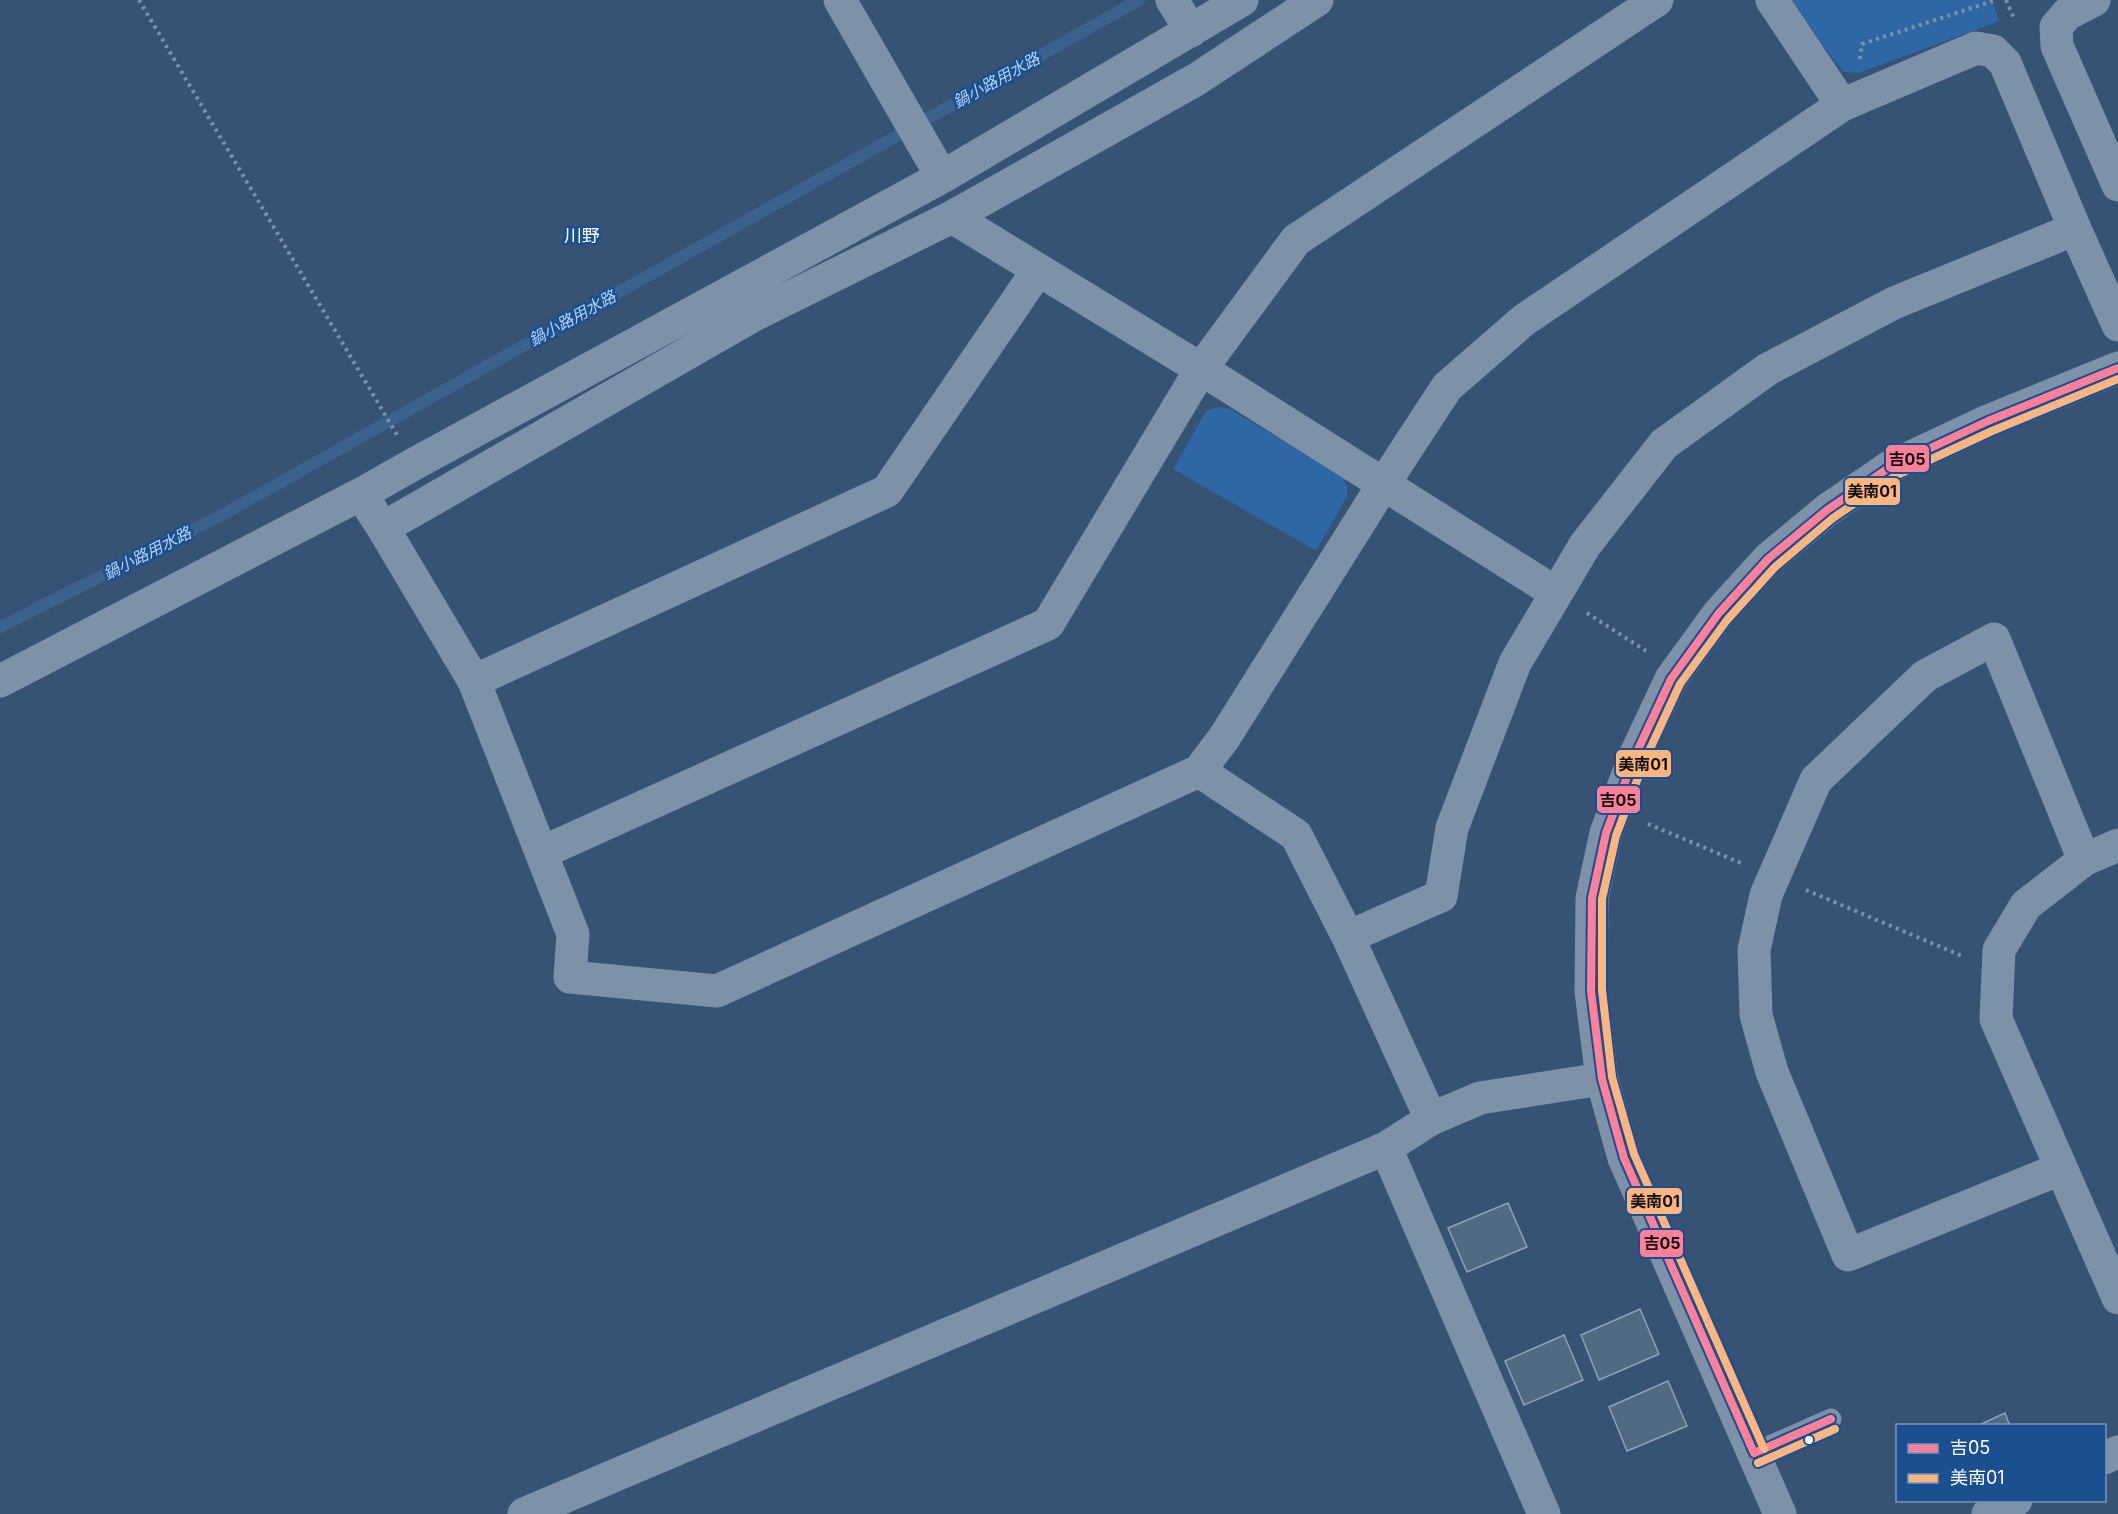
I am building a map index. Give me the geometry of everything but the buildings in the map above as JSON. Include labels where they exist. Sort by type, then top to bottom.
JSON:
[{"type":"street","points":[[840,0],[942,177]]},
{"type":"street","points":[[1172,0],[1191,31]]},
{"type":"street","points":[[0,681],[362,494],[942,177],[1242,0]]},
{"type":"street","points":[[383,528],[754,315],[952,217],[1197,79],[1317,0]]},
{"type":"street","points":[[543,852],[1048,624],[1201,369],[1296,240],[1657,0]]},
{"type":"street","points":[[1772,0],[1842,105]]},
{"type":"street","points":[[2094,0],[2067,14],[2056,27],[2057,46],[2118,185]]},
{"type":"street","points":[[362,494],[474,681],[573,933],[570,977],[717,991],[1199,771],[1224,738],[1447,387],[1524,320],[1842,105],[1976,48],[1993,51],[2005,63],[2118,325]]},
{"type":"street","points":[[952,217],[1201,369],[1556,593]]},
{"type":"street","points":[[1348,937],[1441,896],[1452,828],[1515,663],[1585,545],[1665,444],[1768,369],[1894,303],[2075,229]]},
{"type":"street","points":[[474,681],[887,491],[1038,270]]},
{"type":"street","points":[[1780,1514],[1624,1158],[1602,1079],[1591,991],[1592,898],[1606,833],[1634,758],[1671,679],[1719,613],[1768,559],[1827,510],[1890,467],[1988,421],[2118,368]]},
{"type":"street","points":[[2061,1169],[1848,1255],[1772,1072],[1756,1016],[1754,950],[1766,895],[1816,780],[1925,676],[1994,639],[2084,860]]},
{"type":"street","points":[[1199,771],[1296,835],[1348,937],[1431,1119]]},
{"type":"street","points":[[2118,845],[2084,860],[2026,905],[1999,950],[1996,1019],[2118,1298]]},
{"type":"street","points":[[524,1514],[1386,1148],[1431,1119],[1480,1098],[1602,1079]]},
{"type":"street","points":[[1386,1148],[1544,1514]]},
{"type":"street","points":[[1988,1514],[2012,1502]]},
{"type":"lane","points":[[1754,1453],[1831,1419]]},
{"type":"path","points":[[140,0],[414,464]]},
{"type":"path","points":[[1556,593],[1651,654]]},
{"type":"path","points":[[1647,824],[1998,970]]},
{"type":"shaded area","points":[[1792,0],[1991,0],[2000,21],[1859,73],[1844,72],[1828,53]]},
{"type":"shaded area","points":[[1218,407],[1230,409],[1343,477],[1347,487],[1347,497],[1316,551],[1173,469],[1206,411]]},
{"type":"waterway","name":"鍋小路用水路","points":[[0,627],[222,515],[1139,0]]},
{"type":"transit line","name":"吉05","points":[[1754,1453],[1624,1158],[1602,1079],[1591,991],[1592,898],[1606,833],[1634,758],[1671,679],[1719,613],[1768,559],[1827,510],[1890,467],[1988,421],[2118,368]]},
{"type":"transit line","name":"美南01","points":[[1764,1449],[1634,1154],[1612,1077],[1602,990],[1602,899],[1616,836],[1644,762],[1680,684],[1727,620],[1775,567],[1833,518],[1895,476],[1992,431],[2118,379]]},
{"type":"transit line","name":"吉05","points":[[1754,1453],[1831,1419]]},
{"type":"transit line","name":"美南01","points":[[1758,1463],[1835,1429]]},
{"type":"district","name":"川野","points":[[582,236]]}]
